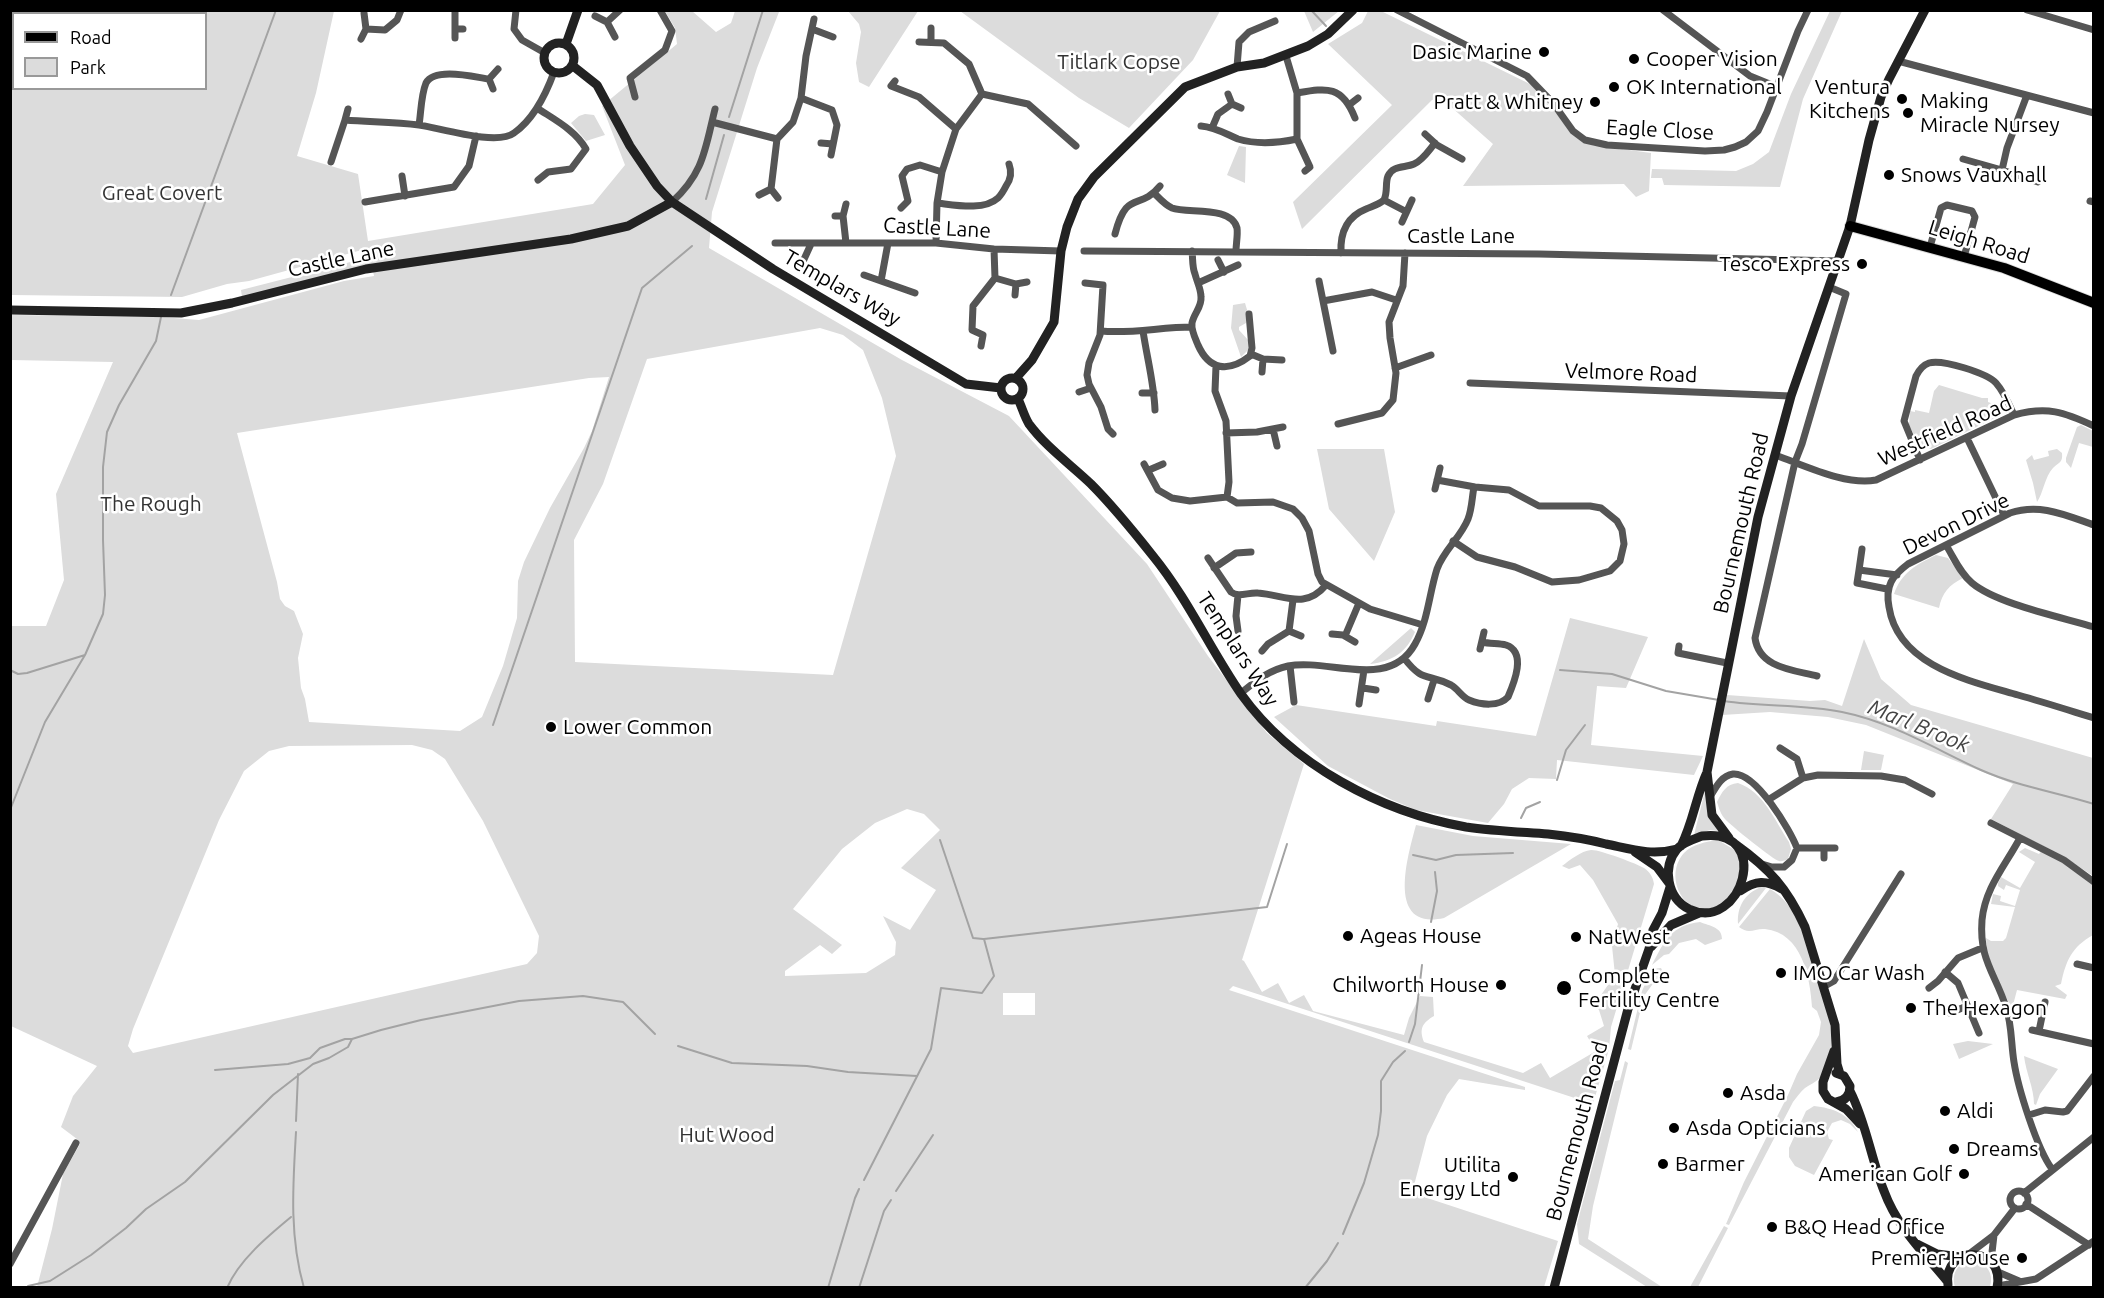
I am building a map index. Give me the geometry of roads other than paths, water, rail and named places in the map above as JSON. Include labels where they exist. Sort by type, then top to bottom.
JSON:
[{"type":"main road","name":"Leigh Road","points":[[1850,226],[2007,269],[2094,303]]},
{"type":"street","points":[[366,28],[384,30],[397,20],[401,10]]},
{"type":"street","points":[[455,10],[459,29],[455,38]]},
{"type":"street","points":[[516,10],[514,29],[522,40],[544,53],[546,65],[554,72],[563,72],[573,66],[574,53],[566,44],[558,42],[551,45],[544,53]]},
{"type":"street","points":[[566,44],[578,10]]},
{"type":"street","points":[[606,22],[620,10]]},
{"type":"street","points":[[635,97],[626,77],[665,50],[672,31],[660,10]]},
{"type":"street","points":[[1001,388],[1006,379],[1016,378],[1032,360],[1054,322],[1061,251],[1067,227],[1078,199],[1094,177],[1185,87],[1237,67],[1264,63],[1286,56],[1308,46],[1328,34],[1353,10]]},
{"type":"street","name":"Eagle Close","points":[[1397,10],[1521,72],[1538,85],[1577,135],[1585,140],[1600,144],[1683,150],[1729,149],[1746,142],[1758,131],[1808,10]]},
{"type":"street","points":[[1663,10],[1750,76],[1777,87]]},
{"type":"street","name":"Bournemouth Road","points":[[1679,848],[1707,772],[1758,517],[1791,396],[1850,226],[1878,109],[1898,61],[1925,10]]},
{"type":"street","points":[[2027,10],[2094,30]]},
{"type":"street","points":[[361,39],[366,28],[364,13]]},
{"type":"street","points":[[595,16],[606,22],[615,37]]},
{"type":"street","points":[[1262,16],[1264,26]]},
{"type":"street","points":[[777,198],[771,189],[777,140],[793,122],[801,98],[814,19]]},
{"type":"street","points":[[1237,67],[1239,42],[1249,32],[1275,21]]},
{"type":"street","points":[[931,28],[931,42]]},
{"type":"street","points":[[812,29],[833,37]]},
{"type":"street","points":[[919,42],[944,43],[969,64],[982,94]]},
{"type":"street","points":[[1286,56],[1297,93],[1297,139],[1310,167],[1305,171]]},
{"type":"street","points":[[1898,61],[2094,113]]},
{"type":"street","name":"Templars Way","points":[[573,66],[597,85],[630,146],[657,186],[672,202],[773,269],[966,384],[1001,388],[1006,399],[1010,400],[1018,399],[1023,394],[1023,387],[1016,378]]},
{"type":"street","points":[[489,79],[498,69]]},
{"type":"street","points":[[345,120],[419,125],[476,136],[513,135],[537,108],[554,72]]},
{"type":"street","points":[[419,125],[425,85],[430,78],[436,75],[453,74],[489,79]]},
{"type":"street","points":[[489,79],[493,89]]},
{"type":"street","points":[[891,86],[919,97],[956,129]]},
{"type":"street","points":[[1297,93],[1331,90],[1349,105],[1354,118]]},
{"type":"street","points":[[936,243],[937,203],[942,172],[956,129],[982,94]]},
{"type":"street","points":[[982,94],[1028,104],[1071,138],[1076,146]]},
{"type":"street","points":[[1228,94],[1232,104],[1240,108]]},
{"type":"street","points":[[2002,170],[2007,148],[2027,95]]},
{"type":"street","points":[[801,98],[832,110],[837,125],[831,155]]},
{"type":"street","points":[[1349,105],[1358,98]]},
{"type":"street","points":[[1212,128],[1218,114],[1232,104]]},
{"type":"street","points":[[537,108],[564,125],[581,140],[586,149],[571,169],[548,172],[538,180]]},
{"type":"street","points":[[331,162],[348,109]]},
{"type":"street","points":[[672,202],[687,189],[695,178],[704,157],[715,109]]},
{"type":"street","points":[[712,122],[777,140]]},
{"type":"street","points":[[1201,126],[1255,142],[1297,139]]},
{"type":"street","points":[[1425,134],[1435,143],[1462,159]]},
{"type":"street","points":[[365,202],[454,187],[469,166],[476,136]]},
{"type":"street","points":[[821,143],[833,144]]},
{"type":"street","points":[[1341,253],[1341,237],[1349,222],[1356,215],[1384,200],[1390,173],[1396,168],[1415,164],[1435,143]]},
{"type":"street","points":[[1963,159],[2038,182]]},
{"type":"street","points":[[915,206],[908,201],[902,176],[907,169],[920,165],[942,172]]},
{"type":"street","points":[[937,203],[987,204],[999,198],[1009,182],[1012,169]]},
{"type":"street","points":[[402,177],[405,196]]},
{"type":"street","points":[[1115,234],[1126,207],[1154,193],[1160,186]]},
{"type":"street","points":[[759,195],[771,189]]},
{"type":"street","points":[[1154,193],[1166,205],[1174,209],[1203,210],[1231,219],[1237,231],[1236,251]]},
{"type":"street","points":[[1384,200],[1406,211]]},
{"type":"street","points":[[1402,222],[1412,200]]},
{"type":"street","points":[[901,208],[908,201]]},
{"type":"street","name":"Castle Lane","points":[[10,310],[181,313],[232,303],[366,269],[571,239],[628,226],[672,202]]},
{"type":"street","points":[[846,204],[843,216],[846,243]]},
{"type":"street","points":[[1930,247],[1941,208],[1947,205],[1972,212],[1975,217],[1964,257]]},
{"type":"street","points":[[835,216],[843,216]]},
{"type":"street","name":"Castle Lane","points":[[775,243],[936,243],[994,249],[1061,251]]},
{"type":"street","points":[[881,281],[888,243]]},
{"type":"street","points":[[800,268],[811,244]]},
{"type":"street","points":[[992,338],[972,330],[973,306],[995,278],[994,249]]},
{"type":"street","name":"Castle Lane","points":[[1084,251],[1539,254],[1839,261]]},
{"type":"street","points":[[1192,251],[1201,301],[1192,327],[1203,355],[1207,361],[1216,366],[1237,363],[1251,354]]},
{"type":"street","points":[[1338,424],[1378,415],[1389,408],[1396,391],[1389,327],[1396,300],[1403,286],[1405,253]]},
{"type":"street","points":[[1218,260],[1224,272]]},
{"type":"street","points":[[1198,283],[1238,266]]},
{"type":"street","points":[[864,275],[915,293]]},
{"type":"street","points":[[995,278],[1016,284],[1027,282]]},
{"type":"street","points":[[1319,281],[1333,351]]},
{"type":"street","points":[[1084,283],[1103,285],[1101,332],[1088,369],[1088,380],[1101,407],[1108,429],[1113,434]]},
{"type":"street","points":[[1015,295],[1016,284]]},
{"type":"street","name":"Bournemouth Road","points":[[1817,676],[1767,661],[1757,648],[1755,632],[1795,462],[1846,294],[1829,287]]},
{"type":"street","points":[[1323,301],[1372,292],[1396,300]]},
{"type":"street","points":[[1249,314],[1251,354]]},
{"type":"street","points":[[1101,332],[1192,327]]},
{"type":"street","points":[[1143,331],[1155,410]]},
{"type":"street","points":[[981,346],[983,335]]},
{"type":"street","points":[[1251,354],[1263,360],[1282,360]]},
{"type":"street","points":[[1395,368],[1431,355]]},
{"type":"street","points":[[1262,372],[1263,360]]},
{"type":"street","points":[[1920,460],[1905,427],[1904,415],[1916,376],[1920,369],[1930,363],[1941,363],[1989,377],[1996,382],[2014,415]]},
{"type":"street","points":[[1216,366],[1215,391],[1226,416],[1229,491],[1227,497]]},
{"type":"street","name":"Velmore Road","points":[[1470,383],[1791,396]]},
{"type":"street","points":[[1080,392],[1091,388]]},
{"type":"street","points":[[1142,393],[1154,393]]},
{"type":"street","name":"Templars Way","points":[[1018,399],[1028,422],[1044,441],[1091,485],[1155,558],[1195,616],[1241,693],[1272,730],[1329,776],[1384,803],[1412,813],[1469,827],[1587,840],[1635,852],[1654,853],[1679,848]]},
{"type":"street","name":"Westfield Road","points":[[1774,455],[1854,481],[1867,482],[1920,460],[2014,415],[2035,410],[2054,410],[2094,426]]},
{"type":"street","points":[[1226,433],[1257,432],[1283,427]]},
{"type":"street","points":[[1274,429],[1277,446]]},
{"type":"street","points":[[1967,438],[2004,515]]},
{"type":"street","points":[[1163,464],[1147,467],[1158,490],[1172,498],[1190,501],[1227,497],[1237,503],[1279,503],[1296,512],[1309,531],[1318,574],[1326,585],[1384,614],[1423,625]]},
{"type":"street","points":[[1435,489],[1440,468]]},
{"type":"street","points":[[1437,480],[1474,487],[1509,490],[1539,506],[1601,508],[1614,517],[1620,525],[1624,540],[1622,556],[1614,568],[1605,573],[1579,580],[1552,582],[1515,567],[1477,557],[1453,541]]},
{"type":"street","points":[[1241,693],[1267,673],[1290,666],[1305,664],[1364,670],[1384,668],[1404,658],[1415,645],[1423,625],[1438,567],[1469,517],[1474,487]]},
{"type":"street","name":"Devon Drive","points":[[1887,589],[1899,571],[1908,564],[2004,515],[2026,509],[2046,509],[2094,525]]},
{"type":"street","points":[[1946,545],[1963,574],[1987,593],[2094,627]]},
{"type":"street","points":[[1862,549],[1857,583],[1887,589],[1890,613],[1897,632],[1914,652],[1955,676],[2094,718]]},
{"type":"street","points":[[1215,568],[1236,553],[1251,552]]},
{"type":"street","points":[[1208,558],[1230,592],[1238,596],[1260,593],[1293,600],[1313,596],[1326,585]]},
{"type":"street","points":[[1859,570],[1897,575]]},
{"type":"street","points":[[1238,596],[1236,616],[1238,631]]},
{"type":"street","points":[[1289,631],[1293,600]]},
{"type":"street","points":[[1345,636],[1359,603]]},
{"type":"street","points":[[1289,631],[1301,636]]},
{"type":"street","points":[[1262,651],[1269,643],[1289,631]]},
{"type":"street","points":[[1404,658],[1418,674],[1452,686],[1470,701],[1492,704],[1504,702],[1510,694],[1518,661],[1517,654],[1513,648],[1506,645],[1481,646],[1484,632]]},
{"type":"street","points":[[1332,634],[1345,636],[1355,642]]},
{"type":"street","points":[[1678,646],[1677,653],[1727,663]]},
{"type":"street","points":[[1290,666],[1294,702]]},
{"type":"street","points":[[1359,704],[1364,670]]},
{"type":"street","points":[[1428,699],[1434,680]]},
{"type":"street","points":[[1363,688],[1376,690]]},
{"type":"street","points":[[1788,753],[1793,746]]},
{"type":"street","points":[[1780,748],[1797,759],[1803,778]]},
{"type":"street","name":"Bournemouth Road","points":[[1707,772],[1713,815],[1733,842]]},
{"type":"street","points":[[1710,797],[1719,782],[1734,774],[1740,775],[1750,781],[1768,800],[1797,848]]},
{"type":"street","points":[[1768,800],[1803,778],[1818,775],[1881,776],[1912,783],[1932,794]]},
{"type":"street","points":[[1909,792],[1912,783]]},
{"type":"street","points":[[1991,823],[2064,860],[2094,882]]},
{"type":"street","points":[[1784,890],[1764,881],[1750,884],[1718,909],[1699,913],[1684,906],[1669,885],[1670,866],[1679,848],[1702,836],[1717,836],[1733,842],[1774,874],[1791,899],[1805,927],[1835,1025],[1837,1064],[1840,1074],[1850,1082],[1850,1091],[1856,1102],[1884,1193],[1901,1224],[1948,1284]]},
{"type":"street","points":[[2020,838],[1989,890],[1983,915],[1982,948],[2006,1007],[2017,1078],[2043,1158],[2052,1169]]},
{"type":"street","points":[[1733,842],[1744,862],[1740,891]]},
{"type":"street","points":[[1797,848],[1835,848]]},
{"type":"street","points":[[1762,864],[1777,868],[1785,867],[1792,860],[1797,848]]},
{"type":"street","points":[[1824,848],[1824,858]]},
{"type":"street","name":"Templars Way","points":[[1635,852],[1657,867],[1669,885]]},
{"type":"street","points":[[1823,987],[1834,981],[1901,879]]},
{"type":"street","name":"Bournemouth Road","points":[[1554,1287],[1628,1009],[1653,930],[1662,913],[1669,885]]},
{"type":"street","name":"Bournemouth Road","points":[[1648,950],[1671,925],[1699,913]]},
{"type":"street","points":[[1929,988],[1958,958],[1982,948]]},
{"type":"street","points":[[2077,964],[2094,968]]},
{"type":"street","points":[[1946,972],[1958,983],[1979,1033]]},
{"type":"street","points":[[2045,1002],[2036,1030],[2094,1044]]},
{"type":"street","points":[[1950,1013],[1967,1006]]},
{"type":"street","points":[[1836,1043],[1822,1091],[1828,1099],[1853,1115],[1863,1127]]},
{"type":"street","points":[[1826,1078],[1833,1074],[1840,1074]]},
{"type":"street","points":[[2029,1115],[2042,1110],[2067,1111],[2094,1076]]},
{"type":"street","points":[[1836,1102],[1845,1099],[1850,1091]]},
{"type":"street","points":[[2024,1193],[2027,1198],[2026,1204],[2020,1209],[2015,1208],[2011,1204],[2011,1196],[2016,1192],[2024,1193],[2094,1137]]},
{"type":"street","points":[[10,1264],[76,1143]]},
{"type":"street","points":[[1998,1272],[1998,1287],[2036,1279],[2091,1243],[2026,1204]]},
{"type":"street","points":[[1948,1284],[1950,1268],[1963,1256],[1994,1235],[2015,1208]]},
{"type":"street","points":[[1991,1262],[1994,1235]]},
{"type":"street","points":[[1915,1243],[1937,1254],[1983,1256],[1998,1272],[2019,1281]]},
{"type":"waterway","points":[[171,295],[276,10]]},
{"type":"waterway","points":[[729,117],[763,10]]},
{"type":"waterway","points":[[1311,10],[1326,26]]},
{"type":"waterway","points":[[706,199],[724,135]]},
{"type":"waterway","points":[[493,725],[642,288],[692,246]]},
{"type":"waterway","points":[[10,810],[45,722],[85,655],[103,614],[105,595],[103,467],[107,432],[119,405],[156,341],[161,317]]},
{"type":"waterway","points":[[10,670],[18,674],[27,673],[85,655]]},
{"type":"waterway","name":"Marl Brook","points":[[1560,670],[1612,674],[1666,691],[1719,700]]},
{"type":"waterway","name":"Marl Brook","points":[[1724,701],[1813,708],[1842,712],[1878,722],[1995,776],[2094,804]]},
{"type":"waterway","name":"Marl Brook","points":[[1557,780],[1566,750],[1585,725]]},
{"type":"waterway","name":"Marl Brook","points":[[1521,818],[1526,808],[1540,802]]},
{"type":"waterway","points":[[940,840],[973,938],[983,939]]},
{"type":"waterway","points":[[864,1180],[931,1049],[941,988],[982,993],[994,976],[984,939],[1267,907],[1287,844]]},
{"type":"waterway","name":"Marl Brook","points":[[1413,855],[1436,860],[1456,855],[1513,853]]},
{"type":"waterway","name":"Marl Brook","points":[[1431,922],[1437,891],[1435,872]]},
{"type":"waterway","name":"Marl Brook","points":[[1409,1042],[1415,1024],[1422,965]]},
{"type":"waterway","points":[[28,1286],[50,1281],[91,1255],[146,1209],[185,1182],[273,1095],[313,1064],[348,1047],[352,1039],[421,1020],[519,1001],[583,996],[623,1002],[655,1034]]},
{"type":"waterway","points":[[215,1070],[288,1064],[310,1058],[320,1048],[345,1039],[352,1039]]},
{"type":"waterway","points":[[678,1046],[732,1063],[807,1066],[848,1072],[917,1076]]},
{"type":"waterway","name":"Marl Brook","points":[[1343,1234],[1364,1183],[1378,1135],[1381,1081],[1393,1062],[1405,1051]]},
{"type":"waterway","points":[[296,1121],[298,1074]]},
{"type":"waterway","points":[[296,1132],[293,1190],[294,1230],[304,1288]]},
{"type":"waterway","points":[[896,1191],[933,1135]]},
{"type":"waterway","points":[[828,1288],[859,1189]]},
{"type":"waterway","points":[[859,1288],[884,1211],[891,1200]]},
{"type":"waterway","points":[[227,1288],[246,1258],[291,1217]]},
{"type":"waterway","name":"Marl Brook","points":[[1305,1288],[1338,1243]]},
{"type":"place","name":"Dasic Marine","points":[[1544,52]]},
{"type":"place","name":"Cooper Vision","points":[[1634,59]]},
{"type":"place","name":"OK International","points":[[1614,87]]},
{"type":"place","name":"Ventura Kitchens","points":[[1902,99]]},
{"type":"place","name":"Pratt & Whitney","points":[[1595,102]]},
{"type":"place","name":"Making Miracle Nursey","points":[[1908,113]]},
{"type":"place","name":"Snows Vauxhall","points":[[1889,175]]},
{"type":"place","name":"Tesco Express","points":[[1862,264]]},
{"type":"place","name":"Lower Common","points":[[551,727]]},
{"type":"place","name":"Ageas House","points":[[1348,936]]},
{"type":"place","name":"NatWest","points":[[1576,937]]},
{"type":"place","name":"IMO Car Wash","points":[[1781,973]]},
{"type":"place","name":"Chilworth House","points":[[1501,985]]},
{"type":"place","name":"Complete Fertility Centre","points":[[1564,988]]},
{"type":"place","name":"The Hexagon","points":[[1911,1008]]},
{"type":"place","name":"Asda","points":[[1728,1093]]},
{"type":"place","name":"Aldi","points":[[1945,1111]]},
{"type":"place","name":"Asda Opticians","points":[[1674,1128]]},
{"type":"place","name":"Dreams","points":[[1954,1149]]},
{"type":"place","name":"Barmer","points":[[1663,1164]]},
{"type":"place","name":"American Golf","points":[[1964,1174]]},
{"type":"place","name":"Utilita Energy Ltd","points":[[1513,1177]]},
{"type":"place","name":"B&Q Head Office","points":[[1772,1227]]},
{"type":"place","name":"Premier House","points":[[2022,1258]]},
{"type":"park label","name":"Titlark Copse","points":[[1119,62]]},
{"type":"park label","name":"Great Covert","points":[[162,193]]},
{"type":"park label","name":"The Rough","points":[[151,504]]},
{"type":"park label","name":"Hut Wood","points":[[727,1135]]}]
